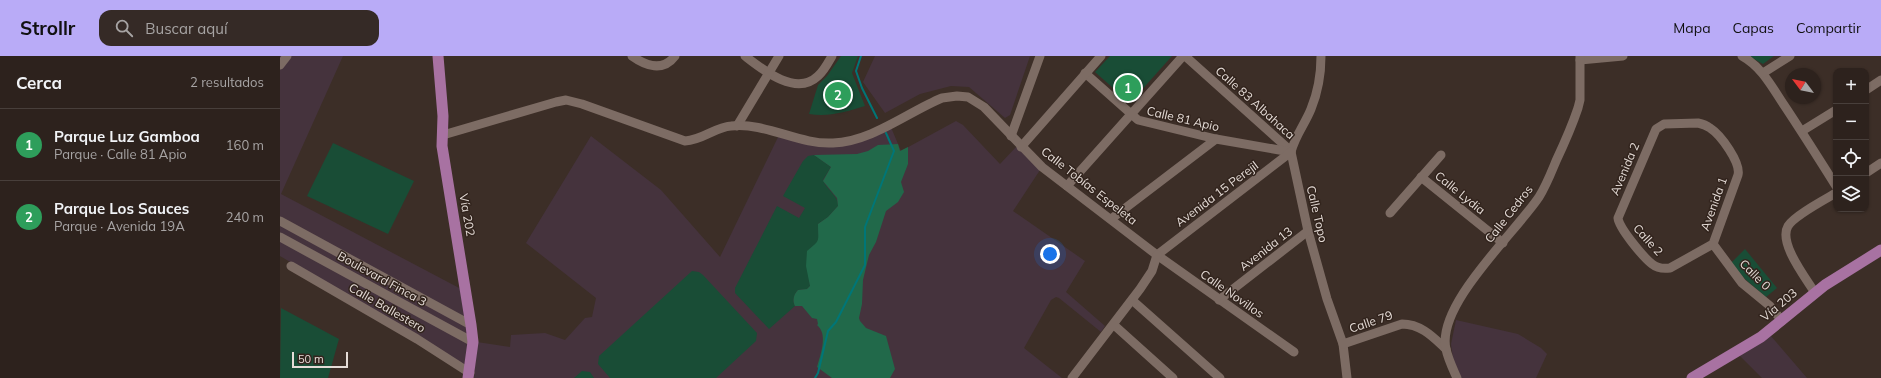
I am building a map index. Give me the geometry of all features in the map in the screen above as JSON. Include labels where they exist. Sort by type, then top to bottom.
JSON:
[{"type":"main road","name":"Vía 202","points":[[438,56],[445,163],[473,342],[469,376]]},
{"type":"main road","name":"Vía 203","points":[[1692,378],[1761,337],[1815,293],[1881,250]]},
{"type":"street","points":[[280,65],[287,56]]},
{"type":"street","points":[[632,56],[640,62],[656,67],[665,65],[675,56]]},
{"type":"street","points":[[745,56],[768,74],[796,84],[804,84],[819,76],[832,56]]},
{"type":"street","points":[[737,126],[779,56]]},
{"type":"street","points":[[1011,136],[1040,56]]},
{"type":"street","points":[[1021,147],[1101,56]]},
{"type":"street","points":[[1067,186],[1130,114],[1184,56]]},
{"type":"street","name":"Calle 83 Albahaca","points":[[1184,56],[1291,152]]},
{"type":"street","points":[[1291,152],[1293,144],[1311,110],[1317,91],[1321,56]]},
{"type":"street","points":[[1580,58],[1624,56]]},
{"type":"street","points":[[1742,56],[1753,63],[1763,73],[1802,131],[1833,181]]},
{"type":"street","points":[[1763,73],[1790,56]]},
{"type":"street","name":"Calle Cedros","points":[[1457,378],[1446,349],[1446,334],[1452,315],[1460,298],[1473,279],[1540,195],[1575,117],[1580,100],[1580,58]]},
{"type":"street","name":"Calle 81 Apio","points":[[1085,73],[1138,120],[1216,139],[1291,152]]},
{"type":"street","points":[[1869,88],[1881,80]]},
{"type":"street","name":"Calle Tobías Espeleta","points":[[443,135],[566,100],[582,104],[685,140],[694,140],[726,127],[737,126],[780,133],[809,141],[832,143],[861,137],[942,98],[956,96],[968,97],[984,107],[1042,167],[1157,255]]},
{"type":"street","points":[[1802,131],[1833,112]]},
{"type":"street","name":"Avenida 1","points":[[1659,127],[1664,124],[1698,123],[1706,125],[1715,132],[1738,164],[1738,175],[1713,244],[1670,268],[1663,269]]},
{"type":"street","name":"Avenida 2","points":[[1618,223],[1618,218],[1654,132],[1659,127]]},
{"type":"street","points":[[1111,219],[1216,139]]},
{"type":"street","name":"Calle Topo","points":[[1291,152],[1308,231],[1327,299],[1343,344],[1347,378]]},
{"type":"street","name":"Avenida 15 Perejil","points":[[1157,255],[1291,152]]},
{"type":"street","points":[[1390,213],[1441,154]]},
{"type":"street","points":[[1869,171],[1881,164]]},
{"type":"street","name":"Calle Lydia","points":[[1421,177],[1503,243]]},
{"type":"street","points":[[1815,293],[1785,238],[1788,227],[1792,222],[1833,194]]},
{"type":"street","name":"Boulevard Finca 3","points":[[280,221],[471,325]]},
{"type":"street","name":"Calle 2","points":[[1618,223],[1652,264],[1663,269]]},
{"type":"street","name":"Avenida 13","points":[[1219,300],[1308,231]]},
{"type":"street","name":"Boulevard Finca 3","points":[[280,237],[473,342]]},
{"type":"street","name":"Calle 0","points":[[1713,244],[1742,283],[1770,306],[1782,321]]},
{"type":"street","points":[[1072,378],[1132,300],[1152,270],[1157,255]]},
{"type":"street","name":"Calle Novillos","points":[[1157,255],[1294,352]]},
{"type":"street","name":"Calle Ballestero","points":[[291,266],[417,339],[469,376]]},
{"type":"street","points":[[1132,300],[1220,378]]},
{"type":"street","name":"Calle 79","points":[[1343,344],[1402,324],[1409,324],[1417,326],[1428,332],[1446,349]]},
{"type":"street","points":[[1114,325],[1173,378]]},
{"type":"shaded area","points":[[280,56],[343,56],[281,194],[463,290],[468,343],[466,368],[418,337],[280,256]]},
{"type":"shaded area","points":[[875,56],[1030,56],[1010,115],[1005,118],[969,87],[951,86],[920,94],[885,113],[863,82]]},
{"type":"shaded area","points":[[956,121],[963,125],[1000,164],[1017,146],[1042,167],[1013,211],[1085,261],[1066,292],[1105,326],[1101,332],[1056,297],[1051,300],[1024,348],[1062,378],[474,378],[477,342],[510,347],[511,335],[545,333],[565,340],[585,318],[592,317],[596,298],[526,243],[591,136],[661,190],[720,257],[780,133],[833,143],[890,125],[901,151]]},
{"type":"shaded area","points":[[1456,320],[1518,334],[1541,348],[1547,354],[1536,378],[1461,378],[1453,359],[1451,344]]},
{"type":"shaded area","points":[[1770,335],[1807,378],[1762,378],[1738,354]]},
{"type":"green space","points":[[841,56],[858,56],[852,73],[865,106],[830,114],[809,114],[818,85],[827,76]]},
{"type":"green space","points":[[1110,56],[1172,56],[1130,103],[1095,72]]},
{"type":"green space","points":[[1749,56],[1774,56],[1763,64]]},
{"type":"green space","points":[[333,143],[414,181],[388,234],[307,196]]},
{"type":"green space","points":[[898,144],[900,151],[908,147],[908,164],[901,182],[904,192],[898,202],[886,211],[876,242],[869,255],[863,280],[862,304],[859,318],[866,328],[886,336],[895,369],[890,378],[832,378],[817,367],[822,350],[823,339],[822,333],[817,325],[817,319],[812,318],[802,306],[795,306],[794,302],[795,295],[798,290],[807,289],[810,286],[806,266],[807,251],[818,240],[818,224],[828,217],[838,206],[837,198],[823,181],[831,167],[814,155],[857,154],[868,151],[878,145]]},
{"type":"green space","points":[[814,155],[831,167],[823,180],[838,202],[838,206],[828,217],[818,224],[819,238],[817,245],[812,247],[809,277],[810,286],[807,289],[798,290],[795,293],[795,306],[769,329],[735,293],[735,288],[777,206],[799,218],[805,208],[783,196],[803,161],[808,156]]},
{"type":"green space","points":[[1745,249],[1777,288],[1766,297],[1745,279],[1731,263]]},
{"type":"green space","points":[[692,271],[699,272],[703,275],[757,333],[756,341],[716,378],[610,378],[598,364],[599,356]]},
{"type":"green space","points":[[281,308],[339,339],[328,378],[280,378]]},
{"type":"green space","points":[[582,371],[590,372],[594,378],[574,378]]},
{"type":"waterway","points":[[861,56],[856,71],[862,88],[877,118]]},
{"type":"waterway","points":[[815,378],[818,373],[828,331],[836,322],[865,265],[865,227],[894,151],[886,133]]},
{"type":"place","name":"Parque Luz Gamboa","points":[[1128,88]]},
{"type":"place","name":"Parque Los Sauces","points":[[838,95]]}]
